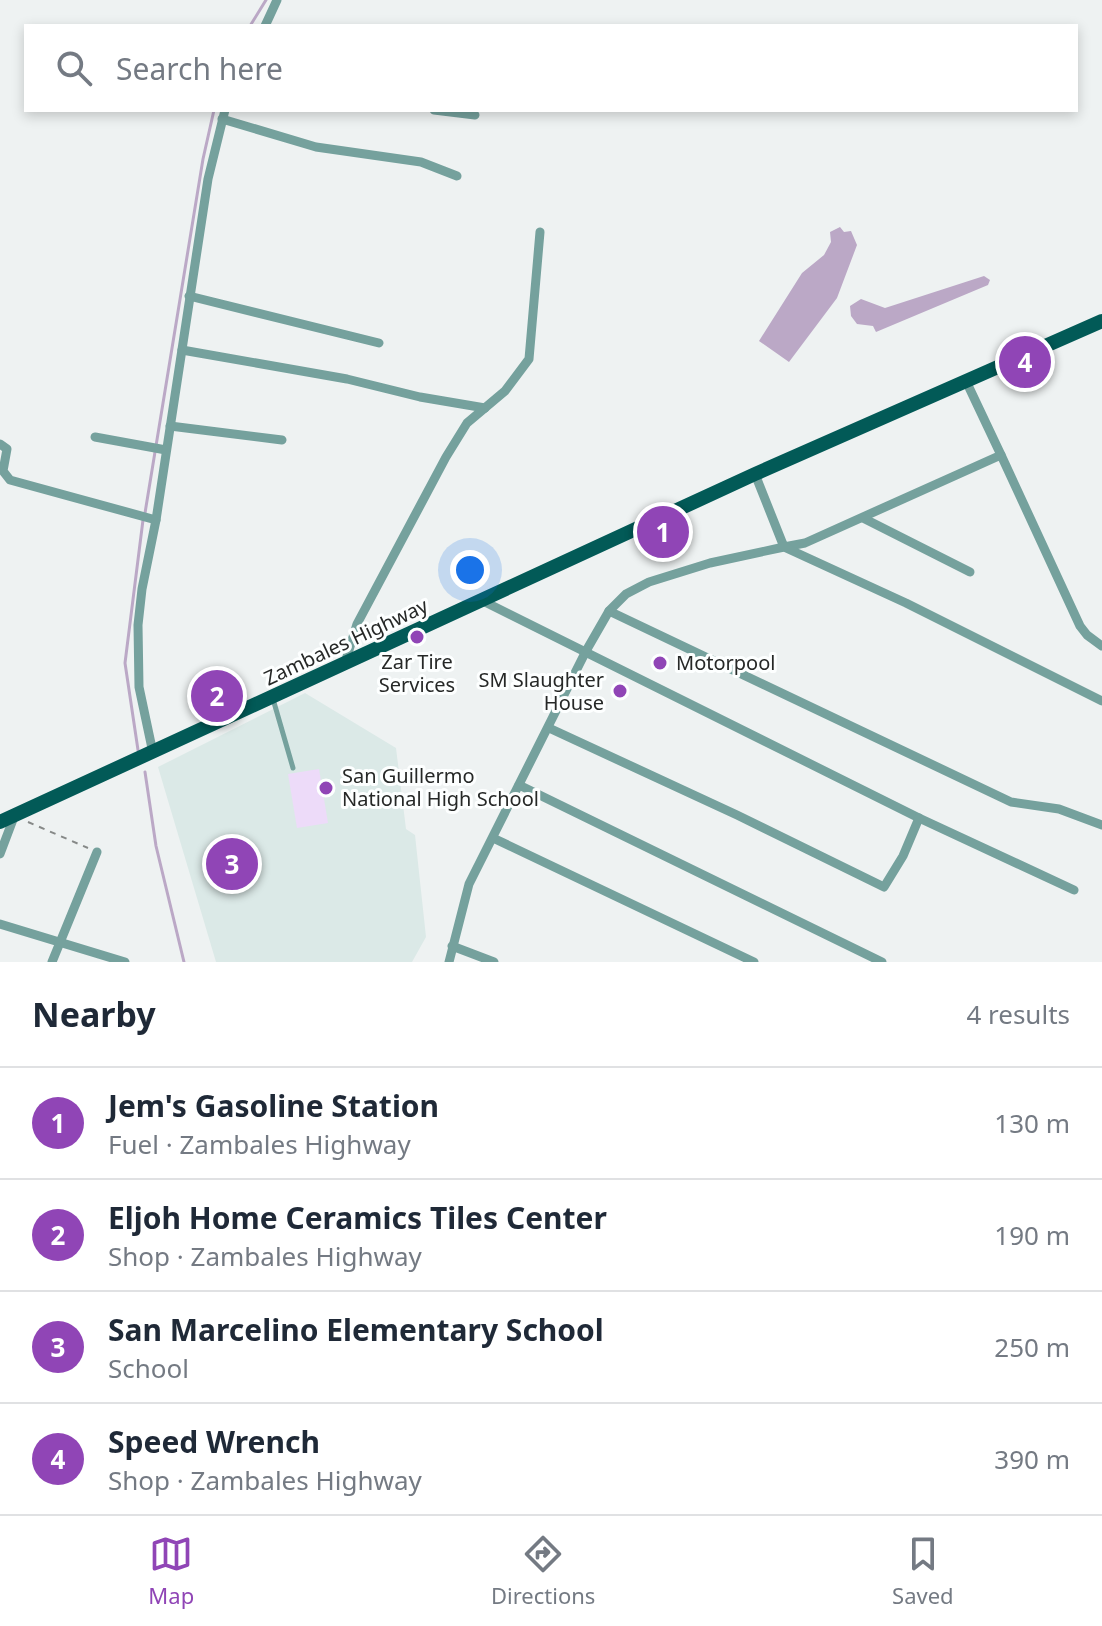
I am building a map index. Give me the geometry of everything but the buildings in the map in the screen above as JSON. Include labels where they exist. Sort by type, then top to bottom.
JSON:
[{"type":"main road","name":"Zambales Highway","points":[[7,818],[344,666],[755,474],[1102,321]]},
{"type":"street","points":[[266,24],[277,0]]},
{"type":"street","points":[[450,112],[475,115]]},
{"type":"street","points":[[153,753],[139,687],[138,625],[149,518],[159,449],[170,426],[208,179],[224,115],[316,147],[421,162],[457,176]]},
{"type":"street","points":[[344,666],[357,624],[467,423],[505,391],[529,359],[540,232]]},
{"type":"street","points":[[189,296],[379,343]]},
{"type":"street","points":[[182,350],[347,379],[420,397],[485,408]]},
{"type":"street","points":[[966,381],[1080,626],[1102,646]]},
{"type":"street","points":[[170,426],[282,440]]},
{"type":"street","points":[[95,437],[159,449]]},
{"type":"street","points":[[0,444],[7,449],[3,471],[10,480],[149,518]]},
{"type":"street","points":[[449,962],[469,884],[586,651],[609,611],[626,594],[649,582],[710,563],[805,543],[1001,455]]},
{"type":"street","points":[[755,474],[784,547],[906,603],[1102,701]]},
{"type":"street","points":[[863,518],[970,572]]},
{"type":"street","points":[[483,601],[919,818],[1074,890]]},
{"type":"street","points":[[609,611],[1011,802],[1059,809],[1102,825]]},
{"type":"street","points":[[549,728],[884,887],[903,856],[919,818]]},
{"type":"street","points":[[519,785],[882,962]]},
{"type":"street","points":[[0,854],[7,818]]},
{"type":"street","points":[[493,838],[754,962]]},
{"type":"street","points":[[52,962],[97,852]]},
{"type":"street","points":[[0,924],[125,962]]},
{"type":"street","points":[[452,946],[494,962]]},
{"type":"lane","points":[[273,698],[293,768]]},
{"type":"path","points":[[7,818],[97,852]]},
{"type":"shaded area","points":[[840,227],[844,232],[851,231],[857,245],[837,298],[789,362],[759,341],[802,273],[824,255],[831,242],[830,232]]},
{"type":"shaded area","points":[[984,276],[990,280],[988,285],[876,332],[873,326],[857,324],[851,316],[850,306],[861,299],[885,308]]},
{"type":"shaded area","name":"San Guillermo National High School","points":[[305,693],[396,748],[406,829],[415,835],[426,937],[412,962],[216,962],[158,767]]},
{"type":"shaded area","points":[[319,769],[328,823],[297,828],[288,774]]},
{"type":"waterway","points":[[251,24],[266,0]]},
{"type":"waterway","points":[[145,513],[203,159],[214,112]]},
{"type":"waterway","points":[[138,750],[125,663],[143,520]]},
{"type":"waterway","points":[[145,772],[156,846],[184,962]]},
{"type":"place","name":"Speed Wrench","points":[[1025,362]]},
{"type":"place","name":"Jem's Gasoline Station","points":[[663,532]]},
{"type":"place","name":"Zar Tire Services","points":[[417,637]]},
{"type":"place","name":"Motorpool","points":[[660,663]]},
{"type":"place","name":"SM Slaughter House","points":[[620,691]]},
{"type":"place","name":"Eljoh Home Ceramics Tiles Center","points":[[217,696]]},
{"type":"place","name":"San Guillermo National High School","points":[[326,788]]},
{"type":"place","name":"San Marcelino Elementary School","points":[[232,864]]}]
